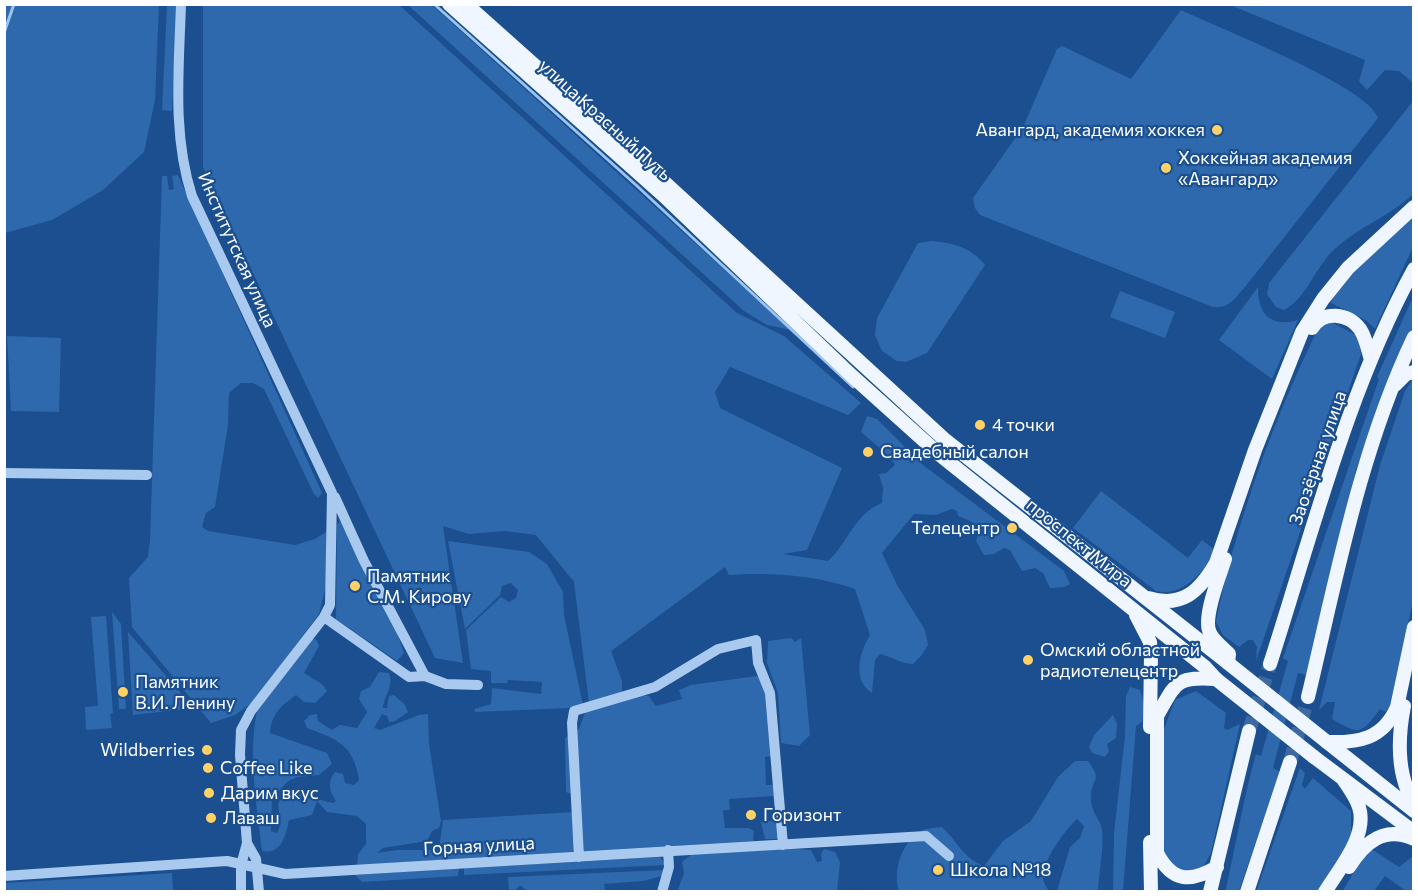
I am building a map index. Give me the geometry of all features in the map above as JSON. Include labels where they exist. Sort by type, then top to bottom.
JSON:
[{"type":"main road","name":"улица Красный Путь","points":[[449,4],[739,261]]},
{"type":"main road","name":"улица Красный Путь","points":[[466,4],[739,261]]},
{"type":"main road","points":[[1143,597],[1163,602],[1176,600],[1194,592],[1208,576],[1216,563],[1255,450],[1302,332],[1323,299],[1348,268],[1413,207]]},
{"type":"main road","name":"проспект Мира","points":[[739,261],[944,439],[1413,812]]},
{"type":"main road","name":"проспект Мира","points":[[739,261],[940,455],[1205,667],[1216,679],[1314,757],[1343,779],[1357,786],[1413,832]]},
{"type":"main road","name":"Заозёрная улица","points":[[1270,664],[1346,427],[1371,360],[1413,269]]},
{"type":"main road","points":[[1228,663],[1229,654],[1210,633],[1210,608],[1261,452],[1309,333],[1322,316],[1339,316],[1361,331],[1371,360]]},
{"type":"main road","points":[[1308,697],[1362,477],[1393,386],[1413,337]]},
{"type":"main road","points":[[1393,386],[1406,374],[1413,372]]},
{"type":"main road","points":[[1134,610],[1150,642],[1152,654],[1151,891]]},
{"type":"main road","points":[[1327,742],[1367,740],[1377,734],[1392,718],[1397,707],[1413,627]]},
{"type":"main road","points":[[1413,661],[1401,723],[1400,751],[1404,781],[1413,803]]},
{"type":"main road","points":[[1216,679],[1193,677],[1181,681],[1165,698],[1157,716],[1157,853],[1165,867],[1179,877],[1196,878],[1217,867]]},
{"type":"main road","points":[[1210,891],[1249,731]]},
{"type":"main road","points":[[1247,891],[1290,762]]},
{"type":"main road","points":[[1325,891],[1355,841],[1360,827],[1360,807],[1343,779]]},
{"type":"main road","points":[[1334,891],[1351,863],[1370,841],[1388,833],[1413,838]]},
{"type":"street","name":"Институтская улица","points":[[181,4],[177,116],[185,174],[192,196],[364,561],[425,676]]},
{"type":"street","points":[[4,473],[147,475]]},
{"type":"street","name":"Институтская улица","points":[[247,843],[240,755],[243,724],[324,617],[330,605],[332,493]]},
{"type":"street","points":[[324,617],[398,672],[410,677],[425,676],[446,684],[478,685]]},
{"type":"street","points":[[579,857],[572,723],[574,711],[655,687],[718,649],[756,640],[758,663],[770,693],[783,844]]},
{"type":"street","name":"Горная улица","points":[[4,876],[227,861],[258,870],[285,874],[926,836],[949,856]]},
{"type":"street","points":[[241,891],[241,865],[247,843]]},
{"type":"street","points":[[247,843],[258,870],[259,891]]},
{"type":"street","points":[[663,891],[669,867],[668,850]]},
{"type":"shaded area","points":[[5,4],[159,5],[155,100],[144,152],[103,190],[52,220],[5,233]]},
{"type":"shaded area","points":[[167,5],[177,5],[172,111],[162,110]]},
{"type":"shaded area","points":[[203,5],[399,5],[737,313],[784,336],[861,403],[848,415],[730,367],[715,392],[720,408],[842,468],[807,550],[783,554],[828,561],[858,521],[882,503],[883,488],[879,474],[886,473],[895,465],[889,456],[861,432],[867,416],[877,419],[923,465],[1064,571],[1070,584],[1050,588],[1043,573],[1035,568],[1022,571],[1010,550],[1004,548],[994,554],[984,555],[976,541],[977,527],[972,522],[958,516],[957,511],[952,509],[936,515],[914,514],[882,553],[897,585],[925,630],[928,645],[913,664],[880,654],[875,660],[872,693],[861,680],[859,665],[870,635],[855,589],[825,580],[793,576],[729,575],[725,567],[611,651],[622,681],[622,694],[589,703],[574,582],[536,535],[505,531],[469,534],[443,526],[463,663],[435,658],[203,167]]},
{"type":"shaded area","points":[[408,5],[432,5],[791,330],[767,325],[744,311]]},
{"type":"shaded area","points":[[1230,5],[1413,5],[1413,83],[1399,71],[1385,70],[1367,90],[1359,81],[1365,60]]},
{"type":"shaded area","name":"Хоккейная академия «Авангард»","points":[[1181,10],[1321,74],[1368,105],[1378,118],[1245,287],[1231,302],[1219,307],[1213,307],[980,215],[975,208],[973,198],[1023,127],[1057,49],[1062,46],[1131,79]]},
{"type":"shaded area","points":[[1413,101],[1413,194],[1334,250],[1291,306],[1284,310],[1276,307],[1267,294],[1269,283]]},
{"type":"shaded area","points":[[178,175],[322,493],[318,498],[314,494],[264,389],[253,383],[241,383],[229,393],[228,425],[215,507],[206,513],[202,527],[208,531],[295,545],[315,539],[326,532],[327,582],[319,614],[252,703],[235,715],[211,723],[132,627],[129,578],[148,557],[150,541],[162,176],[167,176],[169,190],[174,189],[172,176]]},
{"type":"shaded area","points":[[1413,216],[1413,247],[1375,329],[1367,321],[1331,303],[1334,295],[1353,272]]},
{"type":"shaded area","points":[[932,241],[968,250],[985,265],[927,353],[906,362],[897,361],[882,351],[875,335],[877,318],[918,243]]},
{"type":"shaded area","points":[[1258,287],[1260,305],[1267,317],[1280,322],[1298,320],[1272,379],[1219,340]]},
{"type":"shaded area","points":[[1120,291],[1175,312],[1165,338],[1110,317]]},
{"type":"shaded area","points":[[1413,297],[1413,327],[1387,384],[1356,469],[1319,632],[1306,675],[1298,673],[1273,768],[1280,772],[1239,891],[1225,892],[1256,754],[1261,756],[1288,661],[1283,658],[1379,379],[1377,377]]},
{"type":"shaded area","points":[[1329,321],[1358,336],[1361,354],[1256,661],[1257,647],[1253,640],[1248,640],[1239,647],[1223,635],[1216,622],[1234,547],[1258,470],[1303,360],[1320,325]]},
{"type":"shaded area","points":[[7,336],[61,338],[59,412],[11,411]]},
{"type":"shaded area","points":[[1413,379],[1413,600],[1390,706],[1386,712],[1380,709],[1364,728],[1354,730],[1332,719],[1335,702],[1327,702],[1319,710],[1380,465],[1405,391]]},
{"type":"shaded area","points":[[1101,491],[1188,558],[1202,540],[1217,552],[1198,575],[1184,587],[1166,592],[1156,591],[1073,528]]},
{"type":"shaded area","points":[[340,521],[396,630],[404,653],[397,661],[336,619],[337,525]]},
{"type":"shaded area","points":[[448,541],[529,552],[547,564],[563,592],[564,615],[583,705],[569,708],[475,712],[474,709],[491,704],[492,688],[541,694],[542,682],[508,680],[507,683],[491,683],[491,671],[471,669],[466,630],[501,597],[509,602],[516,598],[518,590],[511,583],[502,586],[500,595],[465,629]]},
{"type":"shaded area","points":[[112,612],[121,624],[126,709],[119,709]]},
{"type":"shaded area","points":[[106,616],[113,713],[110,714],[112,728],[86,730],[85,707],[98,706],[91,617]]},
{"type":"shaded area","points":[[128,632],[194,708],[133,715]]},
{"type":"shaded area","points":[[791,638],[795,642],[801,638],[810,735],[799,746],[781,743],[778,693],[767,663],[768,641]]},
{"type":"shaded area","points":[[310,639],[316,639],[319,646],[304,673],[322,684],[327,691],[315,703],[304,702],[296,695],[285,703],[273,720],[270,733],[327,753],[332,764],[319,775],[298,777],[288,781],[272,798],[271,831],[277,833],[279,828],[279,801],[295,794],[306,794],[333,803],[336,801],[330,790],[330,783],[335,772],[343,774],[345,783],[354,785],[359,780],[357,768],[348,751],[335,740],[307,728],[304,721],[310,715],[317,714],[318,721],[332,730],[340,725],[357,728],[367,712],[359,699],[361,691],[370,687],[379,672],[389,673],[390,678],[390,687],[383,708],[387,708],[389,696],[394,695],[405,705],[408,712],[395,721],[389,722],[387,716],[382,714],[374,728],[380,730],[419,715],[428,714],[429,744],[441,821],[439,828],[432,831],[427,841],[383,848],[377,853],[397,850],[439,850],[443,820],[573,812],[571,794],[566,792],[565,738],[579,729],[586,710],[641,695],[649,696],[656,706],[682,699],[679,690],[691,685],[757,676],[764,681],[773,756],[765,757],[766,785],[776,785],[781,837],[765,839],[761,822],[776,820],[773,796],[729,799],[730,810],[723,810],[725,828],[749,828],[754,831],[753,841],[357,865],[358,854],[366,844],[366,824],[357,816],[327,812],[317,801],[312,815],[289,820],[279,847],[262,851],[253,760],[258,707]]},
{"type":"shaded area","points":[[1130,687],[1140,690],[1145,708],[1142,722],[1136,726],[1123,891],[1113,892],[1114,833],[1125,736],[1126,696]]},
{"type":"shaded area","points":[[1196,691],[1226,713],[1224,728],[1227,730],[1240,724],[1211,853],[1202,869],[1185,871],[1172,868],[1162,852],[1163,732],[1175,700]]},
{"type":"shaded area","points":[[1113,715],[1117,724],[1116,738],[1107,744],[1109,751],[1105,757],[1092,753],[1089,747],[1094,735]]},
{"type":"shaded area","points":[[1075,761],[1088,761],[1096,776],[1091,801],[1101,826],[1102,837],[1098,891],[1057,891],[1070,847],[1080,838],[1084,826],[1077,819],[1066,830],[1046,863],[1043,878],[1049,891],[899,891],[897,874],[900,857],[909,841],[916,835],[925,829],[942,827],[971,859],[984,866],[1003,841],[1031,821],[1058,777]]},
{"type":"shaded area","points":[[1300,768],[1305,773],[1302,785],[1305,789],[1313,778],[1351,811],[1351,838],[1321,891],[1256,892]]},
{"type":"shaded area","points":[[824,849],[835,852],[840,862],[837,891],[677,892],[684,873],[682,862],[693,853],[811,850],[817,862],[822,861],[821,854]]},
{"type":"shaded area","points":[[1373,850],[1399,867],[1413,856],[1413,891],[1406,891],[1385,876],[1374,891],[1342,892],[1364,855]]},
{"type":"shaded area","points":[[660,857],[666,865],[464,875],[464,868]]},
{"type":"shaded area","points":[[459,868],[458,876],[362,882],[355,875]]},
{"type":"shaded area","points":[[665,870],[662,876],[643,881],[604,884],[605,892],[527,891],[520,885],[515,891],[509,891],[508,877]]},
{"type":"shaded area","points":[[172,873],[173,891],[5,891],[5,883]]},
{"type":"waterway","points":[[4,33],[14,4]]},
{"type":"waterway","points":[[434,4],[636,185],[853,387]]},
{"type":"tunnel","points":[[1249,731],[1270,664]]},
{"type":"tunnel","points":[[1290,762],[1308,697]]},
{"type":"place","name":"Авангард, академия хоккея","points":[[1217,130]]},
{"type":"place","name":"Хоккейная академия «Авангард»","points":[[1166,168]]},
{"type":"place","name":"4 точки","points":[[980,425]]},
{"type":"place","name":"Свадебный салон","points":[[868,452]]},
{"type":"place","name":"Телецентр","points":[[1012,528]]},
{"type":"place","name":"Памятник С.М. Кирову","points":[[355,586]]},
{"type":"place","name":"Омский областной радиотелецентр","points":[[1028,660]]},
{"type":"place","name":"Памятник В.И. Ленину","points":[[123,692]]},
{"type":"place","name":"Wildberries","points":[[207,750]]},
{"type":"place","name":"Coffee Like","points":[[208,768]]},
{"type":"place","name":"Дарим вкус","points":[[209,793]]},
{"type":"place","name":"Горизонт","points":[[751,815]]},
{"type":"place","name":"Лаваш","points":[[211,818]]},
{"type":"place","name":"Школа №18","points":[[938,870]]}]
